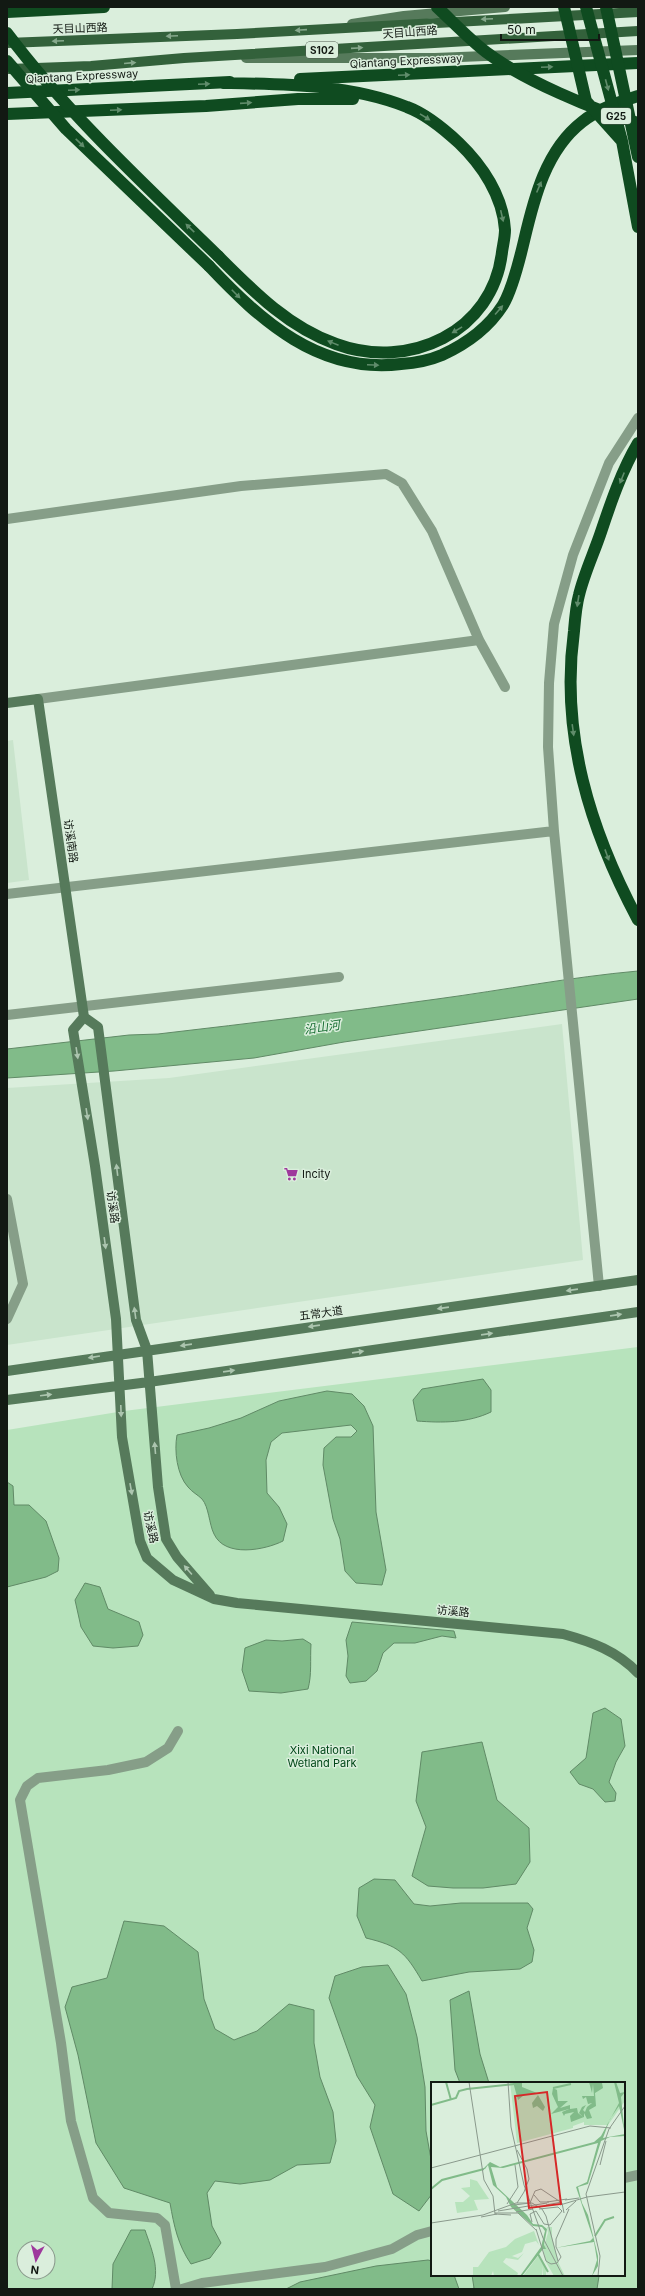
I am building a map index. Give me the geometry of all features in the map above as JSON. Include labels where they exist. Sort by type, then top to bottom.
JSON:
[{"type":"highway","points":[[7,12],[104,7]]},
{"type":"highway","points":[[436,7],[486,52],[524,75],[569,96],[638,123]]},
{"type":"highway","points":[[564,7],[586,101],[622,141]]},
{"type":"highway","name":"G25","points":[[586,7],[622,141],[638,228]]},
{"type":"highway","name":"G25","points":[[606,7],[638,157]]},
{"type":"highway","points":[[7,33],[38,74],[86,127],[262,299],[288,319],[337,345],[378,353],[406,352],[430,344],[461,328],[483,305],[500,273],[505,230],[497,194],[474,158],[445,130],[408,107],[359,92],[325,88],[223,83]]},
{"type":"highway","points":[[7,61],[66,129],[209,266],[238,297],[270,324],[297,342],[329,356],[352,364],[387,366],[428,361],[460,347],[483,328],[504,305],[520,259],[533,201],[555,152],[582,122],[616,103],[638,96]]},
{"type":"highway","name":"Qiantang Expressway","points":[[7,93],[638,63]]},
{"type":"highway","points":[[7,114],[345,98],[408,107]]},
{"type":"highway","points":[[638,443],[605,520],[579,595],[569,666],[572,728],[586,798],[616,879],[638,920]]},
{"type":"main road","name":"天目山西路","points":[[7,43],[638,12]]},
{"type":"main road","name":"天目山西路","points":[[7,70],[638,31]]},
{"type":"street","name":"天目山西路","points":[[321,28],[404,16],[505,7]]},
{"type":"street","name":"天目山西路","points":[[184,58],[435,58],[638,50]]},
{"type":"street","points":[[599,1286],[554,831],[548,747],[549,683],[554,624],[573,555],[608,463],[638,418]]},
{"type":"street","points":[[7,519],[241,486],[386,474],[402,483],[432,531],[479,640],[505,687]]},
{"type":"street","points":[[7,703],[479,640]]},
{"type":"street","name":"访溪南路","points":[[38,699],[84,1017]]},
{"type":"street","points":[[7,894],[554,831]]},
{"type":"street","points":[[7,1015],[339,977]]},
{"type":"street","points":[[84,1017],[98,1027],[136,1320],[147,1350],[158,1487],[166,1539],[177,1557],[214,1599]]},
{"type":"street","name":"访溪路","points":[[84,1017],[74,1030],[95,1166],[119,1353],[122,1437],[140,1541],[148,1558],[173,1580],[214,1599],[237,1603],[563,1634],[596,1644],[627,1662],[638,1673]]},
{"type":"street","points":[[7,1199],[23,1284],[7,1320]]},
{"type":"street","name":"五常大道","points":[[7,1370],[638,1280]]},
{"type":"street","points":[[7,1400],[149,1382],[638,1312]]},
{"type":"street","points":[[176,2289],[165,2225],[157,2218],[109,2213],[93,2198],[71,2121],[60,2043],[20,1800],[27,1786],[38,1778],[108,1770],[146,1762],[168,1748],[178,1731]]},
{"type":"street","points":[[625,2178],[638,2175]]},
{"type":"street","points":[[182,2289],[202,2283],[326,2267],[392,2249],[417,2235],[431,2231]]},
{"type":"shaded area","points":[[13,740],[29,880],[7,883],[7,741]]},
{"type":"shaded area","name":"Incity","points":[[562,1024],[583,1260],[7,1345],[7,1088],[169,1078]]},
{"type":"green space","name":"Xixi National Wetland Park","points":[[638,1347],[638,2289],[7,2289],[7,1430],[124,1411]]},
{"type":"water","name":"沿山河","points":[[638,971],[638,999],[344,1042],[254,1058],[114,1071],[7,1078],[7,1049],[129,1035],[158,1034],[298,1017]]},
{"type":"water","points":[[483,1379],[491,1390],[491,1412],[482,1416],[464,1420],[436,1422],[417,1421],[413,1400],[422,1389]]},
{"type":"water","points":[[327,1391],[352,1394],[364,1406],[373,1426],[376,1512],[386,1570],[382,1585],[356,1583],[345,1571],[340,1539],[333,1519],[323,1465],[324,1448],[336,1437],[351,1437],[357,1431],[351,1425],[282,1433],[271,1442],[266,1460],[267,1493],[279,1507],[287,1524],[283,1541],[266,1547],[246,1550],[236,1549],[219,1542],[212,1530],[208,1511],[204,1502],[184,1482],[177,1462],[177,1435],[209,1428],[241,1418],[279,1401]]},
{"type":"water","points":[[7,1482],[13,1486],[14,1505],[29,1505],[46,1521],[59,1558],[58,1571],[46,1577],[7,1587]]},
{"type":"water","points":[[85,1583],[100,1587],[108,1609],[139,1622],[143,1635],[138,1646],[113,1648],[93,1646],[81,1627],[75,1600]]},
{"type":"water","points":[[352,1622],[454,1631],[456,1638],[442,1636],[415,1643],[394,1643],[383,1653],[377,1671],[366,1681],[350,1683],[346,1676],[348,1656],[346,1640]]},
{"type":"water","points":[[303,1639],[311,1644],[308,1689],[281,1693],[249,1691],[242,1670],[245,1648],[266,1640],[282,1641]]},
{"type":"water","points":[[605,1708],[621,1719],[625,1746],[616,1762],[609,1782],[616,1793],[615,1801],[605,1802],[593,1789],[579,1784],[570,1772],[586,1758],[593,1713]]},
{"type":"water","points":[[482,1742],[497,1800],[529,1828],[530,1862],[516,1884],[483,1888],[428,1886],[412,1876],[426,1827],[416,1801],[422,1752]]},
{"type":"water","points":[[374,1879],[395,1880],[414,1904],[430,1906],[461,1903],[528,1903],[533,1909],[527,1928],[534,1950],[532,1962],[520,1969],[469,1972],[422,1981],[411,1963],[394,1947],[366,1938],[357,1916],[359,1888]]},
{"type":"water","points":[[124,1921],[164,1926],[198,1952],[204,1999],[215,2029],[234,2040],[257,2031],[289,2004],[314,2010],[314,2043],[320,2077],[333,2112],[336,2141],[330,2163],[297,2165],[270,2180],[240,2184],[215,2181],[207,2193],[212,2226],[221,2243],[210,2258],[191,2264],[177,2235],[170,2203],[124,2188],[96,2143],[78,2055],[65,2007],[72,1987],[107,1978]]},
{"type":"water","points":[[388,1965],[406,1994],[417,2037],[425,2087],[426,2131],[431,2159],[431,2195],[419,2211],[393,2194],[370,2127],[375,2105],[357,2076],[329,1998],[335,1976],[362,1967]]},
{"type":"water","points":[[469,1991],[480,2054],[489,2082],[460,2082],[455,2070],[450,2000]]},
{"type":"water","points":[[131,2230],[145,2230],[154,2259],[156,2274],[152,2289],[112,2289],[113,2264]]},
{"type":"water","points":[[431,2261],[431,2276],[454,2276],[459,2289],[286,2289],[300,2282],[376,2266]]},
{"type":"water","points":[[472,2276],[599,2276],[597,2289],[471,2289],[474,2288]]},
{"type":"place","name":"Incity","points":[[291,1174]]}]
